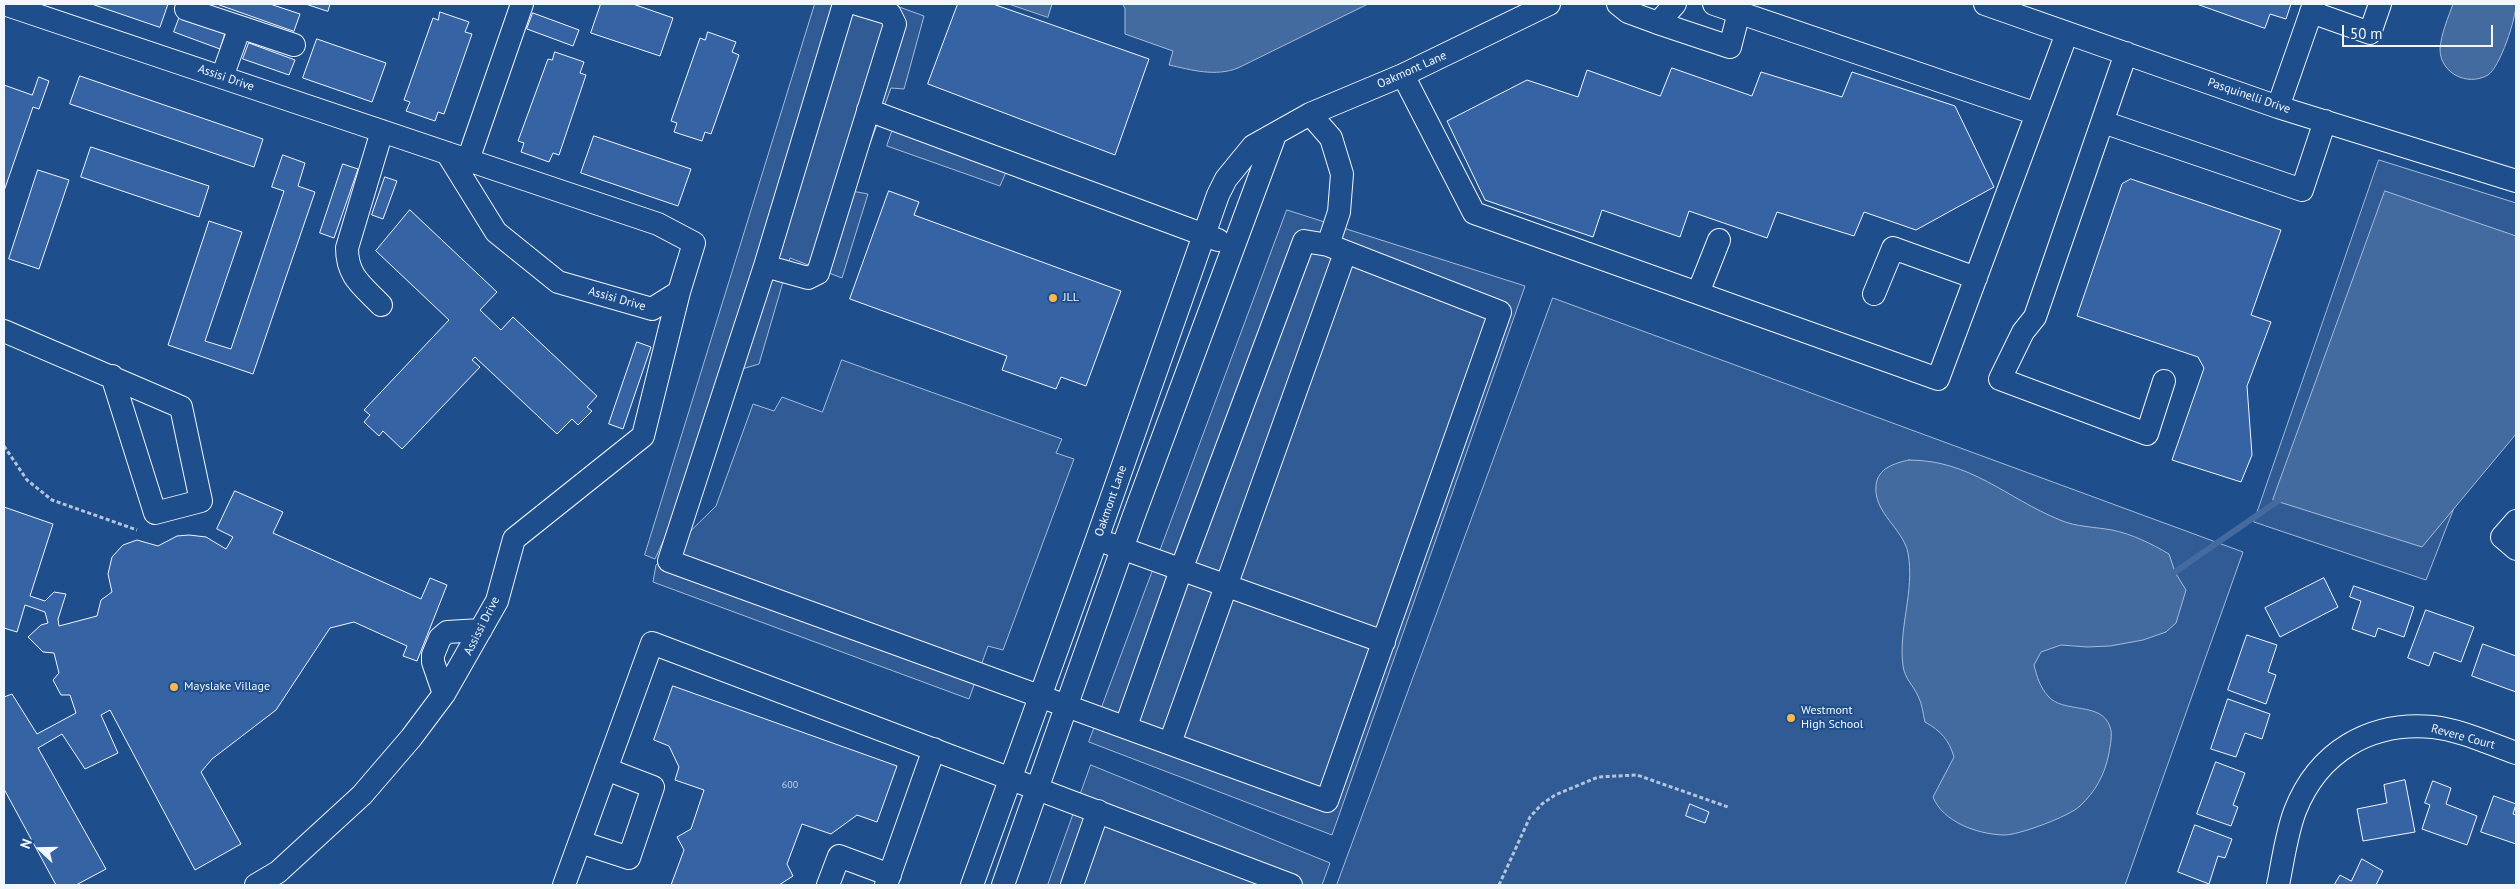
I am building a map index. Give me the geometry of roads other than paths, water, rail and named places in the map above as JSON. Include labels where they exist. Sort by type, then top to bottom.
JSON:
[{"type":"street","points":[[457,157],[522,4]]},
{"type":"street","points":[[844,4],[765,266],[670,561],[1067,704],[1327,801],[1500,312],[1336,249],[1304,241],[1181,570],[1126,726]]},
{"type":"street","points":[[765,266],[808,278],[818,273],[895,24],[890,14],[857,4]]},
{"type":"street","name":"Oakmont Lane","points":[[972,885],[1009,778],[1097,539],[1218,195],[1236,165],[1253,146],[1275,136],[1310,114],[1403,75],[1549,4]]},
{"type":"street","points":[[1618,4],[1628,12],[1658,24],[1730,47],[1740,12]]},
{"type":"street","points":[[1658,24],[1675,4]]},
{"type":"street","points":[[1714,4],[2037,114]]},
{"type":"street","name":"Pasquinelli Drive","points":[[1985,4],[2278,107],[2516,181]]},
{"type":"street","points":[[2278,107],[2313,8],[2370,32],[2380,4]]},
{"type":"street","name":"Assisi Drive","points":[[5,8],[222,77],[658,224],[694,243],[680,292],[652,310],[558,282],[496,232],[457,157]]},
{"type":"street","points":[[186,9],[294,45]]},
{"type":"street","points":[[222,77],[240,26]]},
{"type":"street","points":[[1403,75],[1474,212],[1938,380],[2067,33]]},
{"type":"street","points":[[2126,54],[2035,317],[2023,332],[2000,379],[2147,434],[2164,381]]},
{"type":"street","points":[[868,110],[1232,246]]},
{"type":"street","points":[[1170,743],[1226,586],[1336,249],[1342,174],[1331,138],[1310,114]]},
{"type":"street","points":[[2102,122],[2302,190],[2325,121]]},
{"type":"street","points":[[381,305],[354,277],[347,264],[346,248],[382,132]]},
{"type":"street","points":[[1003,885],[1122,548],[1232,246],[1275,136]]},
{"type":"street","points":[[1698,293],[1719,240]]},
{"type":"street","points":[[1874,294],[1893,248],[1976,278]]},
{"type":"street","name":"Assissi Drive","points":[[256,885],[278,872],[362,794],[411,738],[444,694],[497,601],[514,539],[643,436],[680,292]]},
{"type":"street","points":[[4,330],[112,376],[181,407],[201,501],[155,513],[112,376]]},
{"type":"street","points":[[2516,521],[2502,537],[2516,549]]},
{"type":"street","points":[[1097,539],[1384,642]]},
{"type":"street","points":[[444,694],[433,662],[433,655],[440,638],[448,632],[482,630]]},
{"type":"street","points":[[564,885],[652,643],[1292,885]]},
{"type":"street","name":"Revere Court","points":[[2278,885],[2295,810],[2317,774],[2333,756],[2351,742],[2379,730],[2434,727],[2516,753]]},
{"type":"street","points":[[828,885],[839,856],[888,880],[934,749]]},
{"type":"street","points":[[580,842],[629,858],[653,787],[606,769]]},
{"type":"street","points":[[1072,885],[1098,811]]},
{"type":"waterway","points":[[2175,572],[2285,496]]},
{"type":"place","name":"JLL","points":[[1053,298]]},
{"type":"place","name":"Mayslake Village","points":[[174,687]]},
{"type":"place","name":"Westmont High School","points":[[1791,718]]}]
